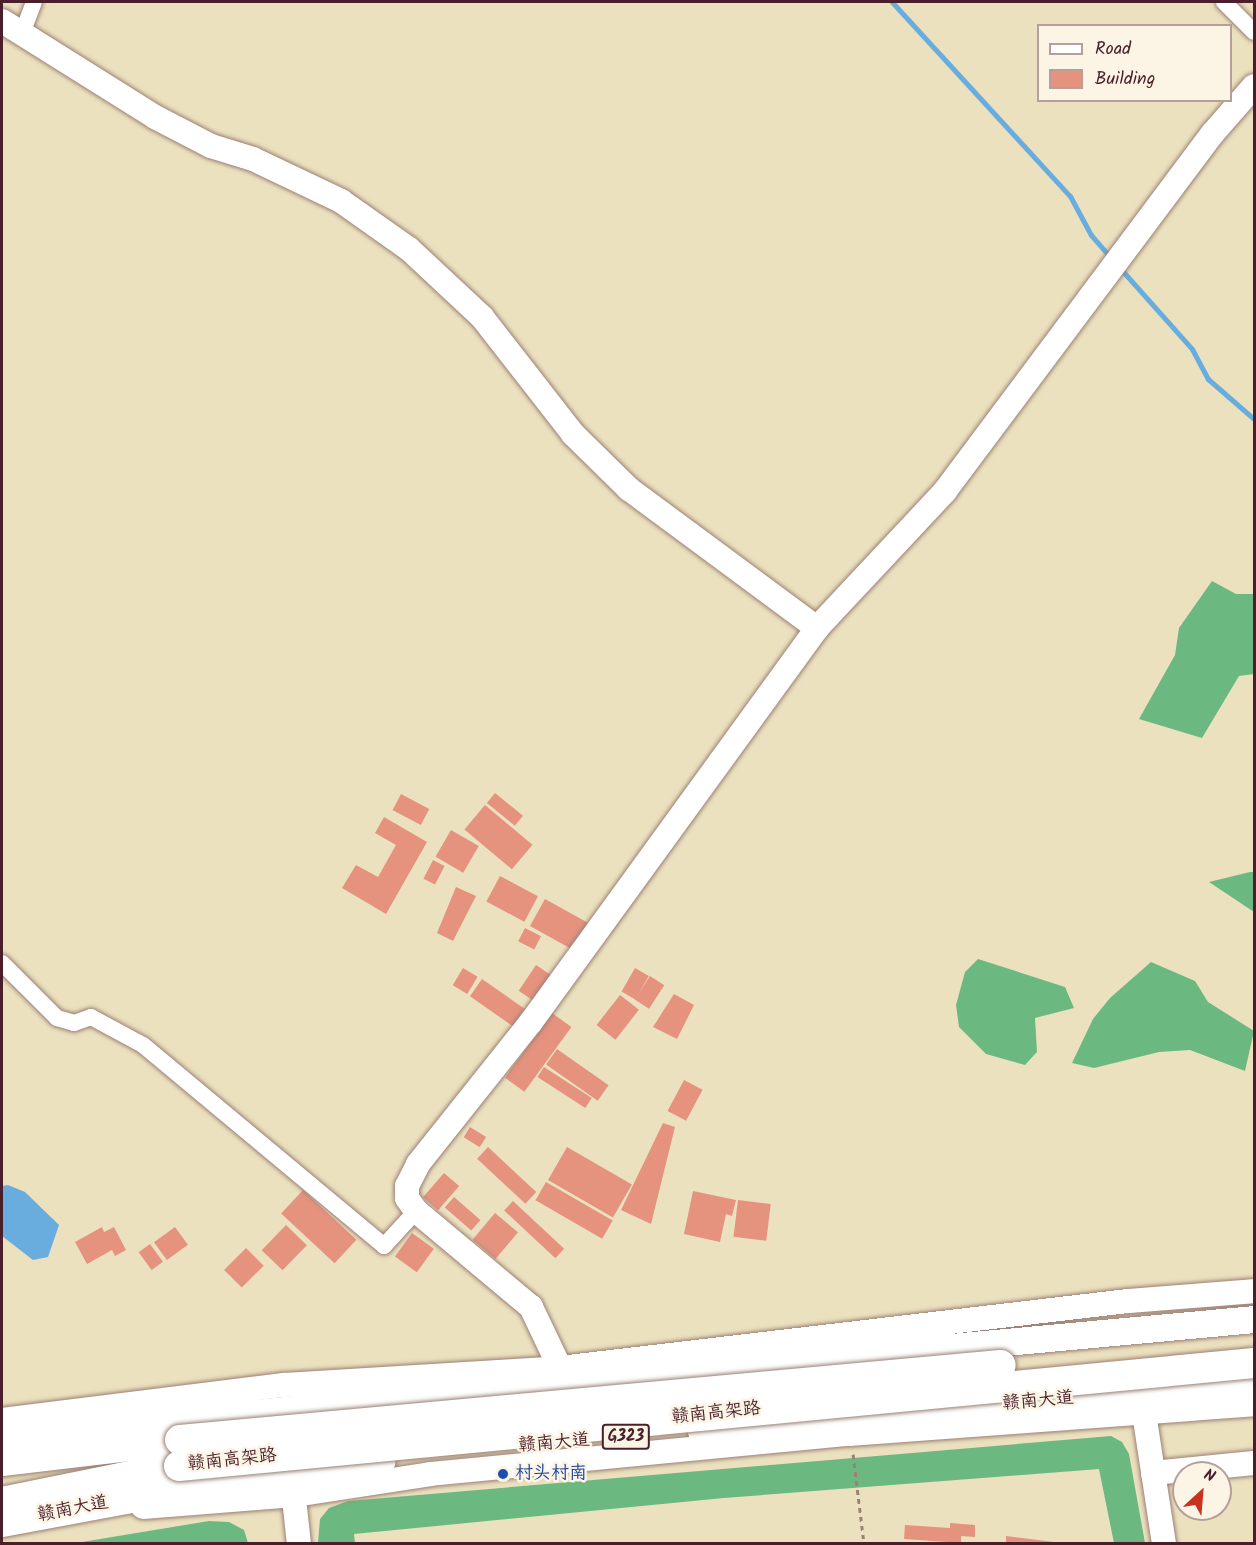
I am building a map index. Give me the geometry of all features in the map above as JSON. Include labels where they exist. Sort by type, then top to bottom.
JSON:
[{"type":"highway","name":"赣南高架路","points":[[2,1502],[180,1453],[1254,1343]]},
{"type":"highway","name":"赣南高架路","points":[[5,1440],[180,1453],[1254,1363]]},
{"type":"main road","points":[[5,1440],[212,1416],[284,1397],[378,1400],[1254,1319]]},
{"type":"main road","name":"赣南大道","points":[[2,1523],[218,1483],[293,1483],[386,1461],[1254,1384]]},
{"type":"main road","points":[[378,1400],[386,1461]]},
{"type":"main road","points":[[212,1416],[218,1483]]},
{"type":"street","points":[[21,36],[34,2]]},
{"type":"street","points":[[1224,2],[1254,32]]},
{"type":"street","points":[[2,21],[21,36],[211,146],[253,159],[341,201],[409,249],[482,317],[566,426],[629,489],[817,628]]},
{"type":"street","points":[[560,1368],[531,1307],[416,1211],[407,1198],[407,1186],[418,1164],[531,1022],[817,628],[945,491],[1126,248],[1214,133],[1254,86]]},
{"type":"street","points":[[2,963],[57,1018],[74,1023],[91,1017],[143,1046],[384,1246],[416,1211]]},
{"type":"street","points":[[5,1440],[284,1397],[560,1368],[1128,1300],[1254,1291]]},
{"type":"street","points":[[284,1397],[299,1544]]},
{"type":"street","points":[[2,1537],[134,1508],[293,1483],[430,1474],[849,1434],[1254,1404]]},
{"type":"street","points":[[1144,1413],[1164,1544]]},
{"type":"street","points":[[1153,1473],[1254,1464]]},
{"type":"path","points":[[849,1434],[864,1544]]},
{"type":"green space","points":[[1212,581],[1236,594],[1254,594],[1254,674],[1239,676],[1202,738],[1139,719],[1175,655],[1179,628]]},
{"type":"green space","points":[[1250,872],[1254,872],[1254,912],[1209,882]]},
{"type":"green space","points":[[978,959],[1065,987],[1074,1008],[1035,1018],[1037,1052],[1025,1065],[986,1054],[959,1027],[956,1005],[965,972]]},
{"type":"green space","points":[[1151,962],[1195,981],[1208,1002],[1254,1031],[1245,1071],[1190,1050],[1159,1052],[1094,1068],[1072,1063],[1093,1019],[1110,998]]},
{"type":"green space","points":[[1111,1436],[1122,1442],[1129,1454],[1145,1543],[1114,1543],[1099,1469],[724,1498],[354,1534],[355,1543],[318,1543],[320,1519],[329,1508],[348,1501]]},
{"type":"green space","points":[[209,1521],[229,1522],[244,1530],[248,1543],[76,1543]]},
{"type":"water","points":[[8,1185],[25,1192],[59,1225],[48,1257],[33,1260],[2,1236],[2,1186]]},
{"type":"building","points":[[495,793],[523,816],[515,826],[487,803]]},
{"type":"building","points":[[401,794],[429,809],[421,825],[393,810]]},
{"type":"building","points":[[485,805],[532,845],[512,869],[464,830]]},
{"type":"building","points":[[384,817],[427,842],[386,914],[342,888],[356,865],[378,877],[396,845],[375,833]]},
{"type":"building","points":[[451,830],[479,846],[463,873],[436,857]]},
{"type":"building","points":[[433,860],[445,866],[435,885],[423,879]]},
{"type":"building","points":[[500,876],[538,896],[524,922],[486,902]]},
{"type":"building","points":[[456,887],[476,896],[453,941],[437,933]]},
{"type":"building","points":[[545,899],[588,923],[573,950],[530,926]]},
{"type":"building","points":[[525,928],[541,936],[534,950],[518,941]]},
{"type":"building","points":[[536,965],[554,977],[537,1003],[519,991]]},
{"type":"building","points":[[463,968],[478,977],[467,994],[453,985]]},
{"type":"building","points":[[635,968],[649,976],[635,999],[622,991]]},
{"type":"building","points":[[650,976],[664,985],[649,1009],[635,999]]},
{"type":"building","points":[[482,979],[525,1009],[513,1026],[470,996]]},
{"type":"building","points":[[674,994],[694,1005],[677,1039],[653,1027]]},
{"type":"building","points":[[620,995],[639,1010],[616,1040],[597,1025]]},
{"type":"building","points":[[552,1013],[571,1027],[524,1092],[505,1078]]},
{"type":"building","points":[[557,1049],[609,1085],[598,1101],[546,1065]]},
{"type":"building","points":[[544,1067],[592,1098],[585,1108],[537,1077]]},
{"type":"building","points":[[684,1080],[703,1090],[686,1121],[668,1111]]},
{"type":"building","points":[[663,1123],[675,1127],[651,1224],[621,1210]]},
{"type":"building","points":[[470,1127],[486,1137],[480,1147],[464,1137]]},
{"type":"building","points":[[488,1147],[536,1192],[525,1204],[477,1159]]},
{"type":"building","points":[[567,1147],[632,1184],[613,1217],[548,1180]]},
{"type":"building","points":[[444,1173],[459,1186],[438,1210],[423,1197]]},
{"type":"building","points":[[546,1182],[613,1220],[602,1239],[536,1200]]},
{"type":"building","points":[[303,1190],[356,1240],[335,1263],[281,1213]]},
{"type":"building","points":[[693,1191],[736,1200],[732,1216],[726,1214],[720,1242],[684,1234]]},
{"type":"building","points":[[454,1197],[480,1220],[471,1231],[445,1208]]},
{"type":"building","points":[[738,1200],[771,1204],[766,1241],[733,1237]]},
{"type":"building","points":[[513,1201],[564,1249],[555,1258],[504,1211]]},
{"type":"building","points":[[495,1213],[518,1232],[495,1259],[473,1240]]},
{"type":"building","points":[[286,1225],[307,1245],[283,1270],[262,1250]]},
{"type":"building","points":[[102,1227],[104,1232],[114,1227],[126,1250],[115,1256],[112,1250],[87,1264],[75,1242]]},
{"type":"building","points":[[175,1227],[188,1245],[167,1260],[154,1242]]},
{"type":"building","points":[[412,1233],[434,1249],[417,1272],[395,1256]]},
{"type":"building","points":[[150,1244],[163,1262],[152,1270],[139,1252]]},
{"type":"building","points":[[246,1248],[264,1266],[242,1288],[224,1270]]},
{"type":"building","points":[[950,1523],[975,1525],[975,1537],[961,1536],[961,1543],[904,1539],[905,1525],[950,1528]]},
{"type":"building","points":[[1006,1536],[1054,1542],[1054,1544],[1006,1544]]},
{"type":"waterway","points":[[892,2],[1070,196],[1091,235],[1111,258]]},
{"type":"waterway","points":[[1119,267],[1192,349],[1208,379],[1254,419]]},
{"type":"place","name":"村头村南","points":[[503,1474]]}]
